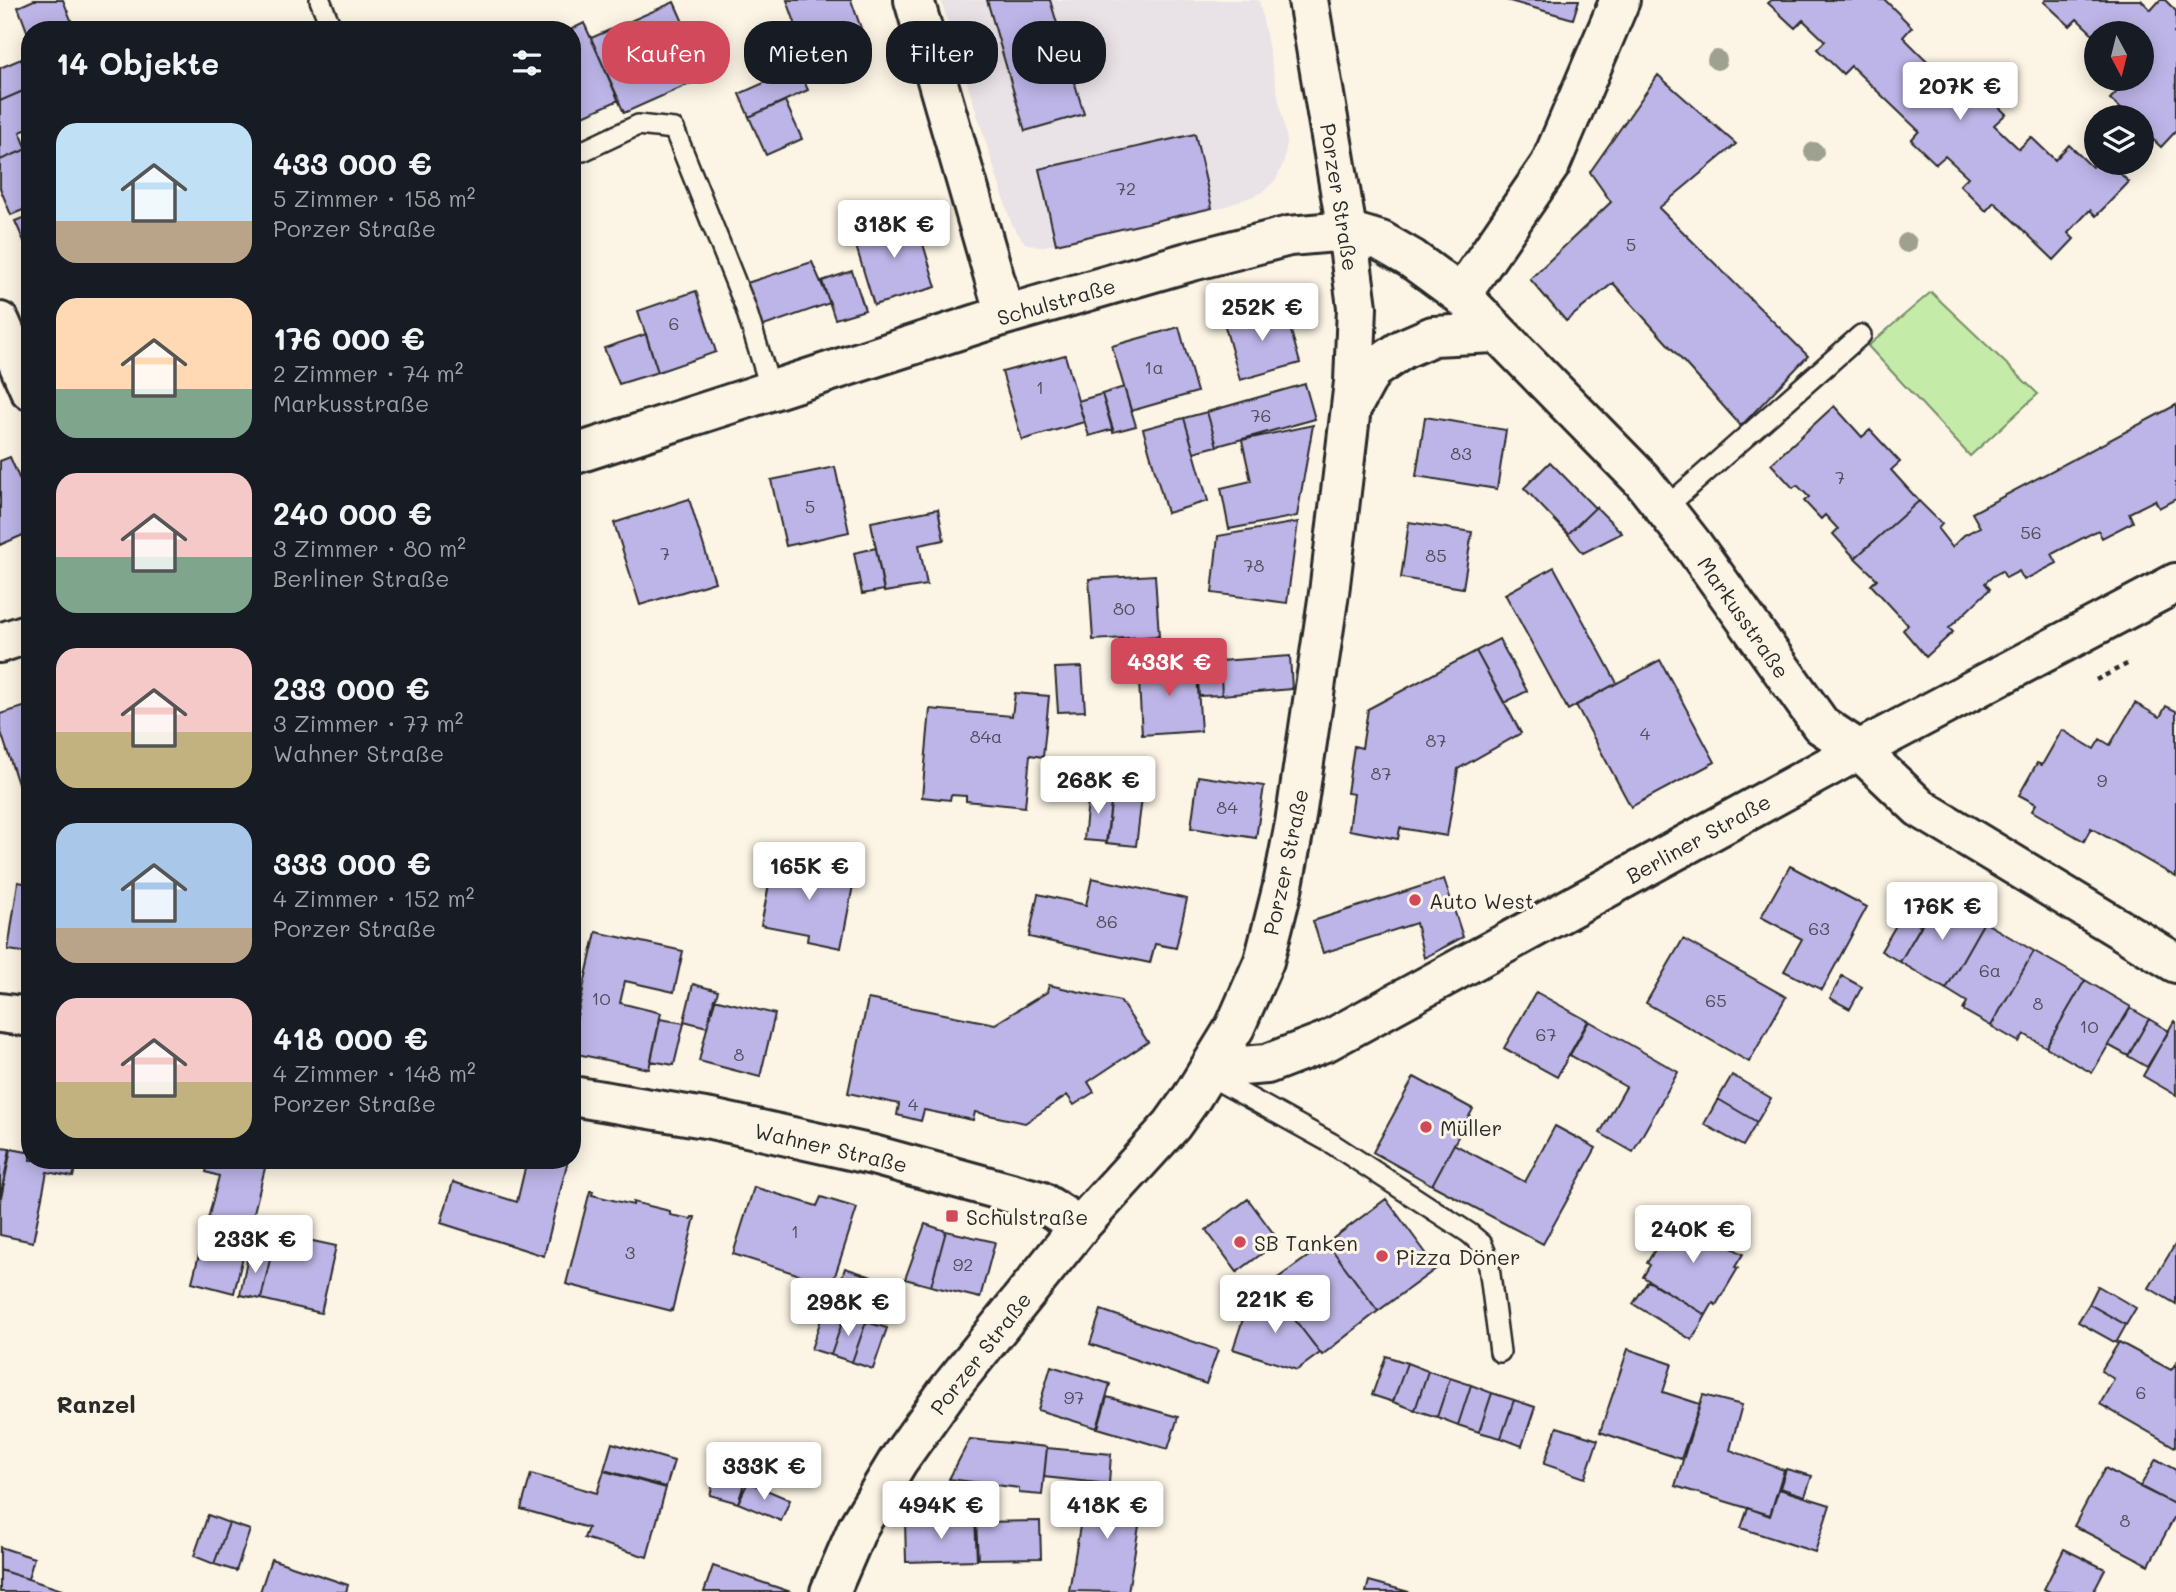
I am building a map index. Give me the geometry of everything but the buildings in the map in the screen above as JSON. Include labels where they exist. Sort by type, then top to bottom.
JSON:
[{"type":"street","points":[[914,0],[1005,315]]},
{"type":"street","name":"Porzer Straße","points":[[830,1592],[858,1527],[898,1461],[947,1392],[1080,1226],[1172,1125],[1235,1027],[1264,961],[1295,823],[1329,593],[1352,406],[1357,307],[1347,231],[1308,0]]},
{"type":"street","points":[[1461,295],[1550,165],[1620,0]]},
{"type":"street","name":"Schulstraße","points":[[581,452],[1005,315],[1188,262],[1289,236],[1347,231]]},
{"type":"street","name":"Markusstraße","points":[[1347,231],[1381,242],[1412,258],[1461,295],[1642,480],[1693,545],[1821,725],[1859,750],[1920,808],[2176,963]]},
{"type":"street","points":[[0,322],[21,370]]},
{"type":"street","points":[[1352,406],[1373,370],[1403,349],[1433,336],[1496,333]]},
{"type":"street","name":"Berliner Straße","points":[[1209,1069],[1267,1064],[1327,1041],[1859,750],[2176,583]]},
{"type":"street","points":[[0,643],[21,636]]},
{"type":"street","points":[[0,1013],[21,1016]]},
{"type":"street","name":"Wahner Straße","points":[[581,1097],[711,1119],[873,1155],[1040,1201],[1080,1226]]},
{"type":"lane","points":[[320,0],[328,21]]},
{"type":"lane","points":[[583,151],[638,125],[674,129],[745,306],[771,390]]},
{"type":"lane","points":[[1664,509],[1861,335]]},
{"type":"lane","points":[[1209,1069],[1331,1143],[1482,1244],[1488,1259],[1500,1352]]},
{"type":"shaded area","points":[[941,0],[1259,0],[1287,141],[1284,161],[1276,180],[1261,193],[1221,208],[1040,247],[1025,243],[1012,225],[968,84],[998,84],[998,21],[948,21]]},
{"type":"green space","points":[[1931,292],[2038,394],[1970,456],[1868,346]]},
{"type":"place","name":"Auto West","points":[[1415,900]]},
{"type":"place","name":"Müller","points":[[1426,1127]]},
{"type":"place","name":"Schulstraße","points":[[952,1216]]},
{"type":"place","name":"SB Tanken","points":[[1240,1242]]},
{"type":"place","name":"Pizza Döner","points":[[1382,1256]]},
{"type":"district","name":"Ranzel","points":[[96,1403]]}]
